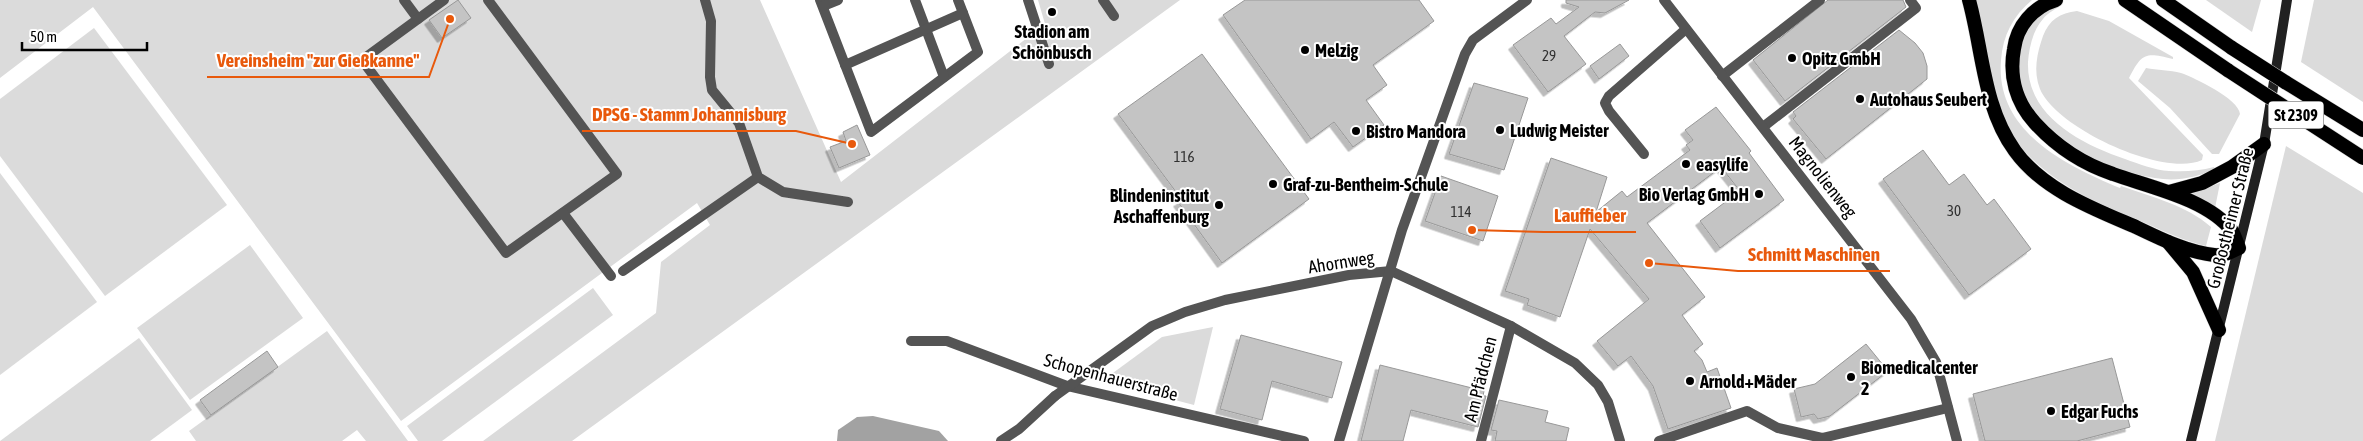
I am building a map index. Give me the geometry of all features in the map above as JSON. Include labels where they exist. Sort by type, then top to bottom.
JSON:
[{"type":"highway","points":[[1969,0],[1989,96],[1998,122],[2015,152],[2039,176],[2066,194],[2168,242],[2216,255],[2227,254],[2240,248],[2233,232],[2223,221],[2169,192],[2112,174],[2074,156],[2047,137],[2027,114],[2015,90],[2012,72],[2011,64],[2016,38],[2029,16],[2048,2],[2056,0]]},
{"type":"highway","name":"St 2309","points":[[2124,0],[2363,158]]},
{"type":"highway","name":"St 2309","points":[[2163,0],[2232,48],[2363,130]]},
{"type":"highway","points":[[2169,192],[2202,183],[2232,167],[2264,144]]},
{"type":"highway","points":[[2168,242],[2193,272],[2219,330]]},
{"type":"main road","name":"Großostheimer Straße","points":[[2191,441],[2240,248],[2264,144],[2287,0]]},
{"type":"street","points":[[404,0],[418,19]]},
{"type":"street","points":[[444,0],[362,60],[506,253],[617,174],[488,0]]},
{"type":"street","points":[[704,0],[711,22],[710,76],[712,90],[739,123],[758,177],[783,192],[848,202]]},
{"type":"street","points":[[838,0],[822,3],[871,132],[978,52],[958,0]]},
{"type":"street","points":[[915,0],[944,78]]},
{"type":"street","points":[[1028,0],[1049,64]]},
{"type":"street","points":[[1103,0],[1114,16]]},
{"type":"street","points":[[1339,441],[1402,230],[1466,54],[1473,40],[1527,0]]},
{"type":"street","name":"Magnolienweg","points":[[1664,0],[1912,319],[1936,362],[1957,441]]},
{"type":"street","points":[[1722,76],[1820,0]]},
{"type":"street","points":[[1763,127],[1916,8],[1910,0]]},
{"type":"street","points":[[845,65],[963,13]]},
{"type":"street","points":[[1644,154],[1609,111],[1605,103],[1609,96],[1686,29]]},
{"type":"street","points":[[623,271],[758,177]]},
{"type":"street","points":[[562,213],[611,276]]},
{"type":"street","name":"Ahornweg","points":[[1002,441],[1019,430],[1067,386],[1152,326],[1185,312],[1224,300],[1339,277],[1391,271],[1511,326],[1575,363],[1598,385],[1608,402],[1620,441]]},
{"type":"street","name":"Am Pfädchen","points":[[1481,441],[1511,326]]},
{"type":"street","name":"Schopenhauerstraße","points":[[911,341],[947,341],[1067,386],[1304,441]]},
{"type":"street","points":[[1660,441],[1747,411],[1778,428],[1822,438],[1948,408]]},
{"type":"shaded area","points":[[0,0],[760,0],[841,182],[1045,24],[1038,0],[1180,0],[572,441],[483,441],[656,313],[661,262],[710,225],[697,203],[401,421],[93,7],[0,78]]},
{"type":"shaded area","points":[[1974,0],[2032,0],[2014,19],[2004,42],[2001,60],[2002,85],[2009,107],[2022,126],[2038,142],[2077,168],[2120,188],[2121,186],[2168,202],[2201,219],[2211,227],[2206,246],[2190,242],[2101,204],[2060,181],[2024,151],[2010,133],[1998,111]]},
{"type":"shaded area","points":[[2206,0],[2261,0],[2252,32]]},
{"type":"shaded area","points":[[2314,0],[2363,0],[2363,102],[2301,62]]},
{"type":"shaded area","points":[[2063,4],[2047,14],[2040,23],[2032,39],[2029,51],[2030,81],[2036,98],[2046,112],[2074,136],[2108,153],[2141,165],[2169,171],[2192,171],[2214,167],[2215,170],[2183,179],[2163,179],[2140,175],[2115,168],[2089,157],[2066,143],[2045,126],[2029,106],[2020,84],[2020,52],[2024,36],[2032,23],[2041,14]]},
{"type":"shaded area","points":[[2077,11],[2109,21],[2173,57],[2173,59],[2150,55],[2145,56],[2137,64],[2129,78],[2203,155],[2202,160],[2185,164],[2163,162],[2138,156],[2088,133],[2067,119],[2050,104],[2040,89],[2037,76],[2037,62],[2041,42],[2045,30],[2056,18]]},
{"type":"shaded area","points":[[94,28],[227,205],[105,296],[0,156],[0,99]]},
{"type":"shaded area","points":[[2146,68],[2177,72],[2188,76],[2206,84],[2225,96],[2238,108],[2240,114],[2219,154],[2212,154],[2170,108],[2138,81]]},
{"type":"shaded area","points":[[2286,146],[2363,193],[2363,441],[2215,441]]},
{"type":"shaded area","points":[[0,173],[97,302],[0,375]]},
{"type":"shaded area","points":[[2220,183],[2215,208],[2192,196],[2194,192]]},
{"type":"shaded area","points":[[250,245],[303,318],[190,400],[137,328]]},
{"type":"shaded area","points":[[593,288],[613,315],[442,441],[418,441],[407,426]]},
{"type":"shaded area","points":[[1213,327],[1194,405],[1102,381],[1162,337]]},
{"type":"shaded area","points":[[327,331],[408,441],[366,441],[357,430],[342,441],[196,441],[189,431]]},
{"type":"shaded area","points":[[139,338],[192,410],[150,441],[0,441]]},
{"type":"shaded area","points":[[873,416],[939,431],[948,441],[837,441],[838,430],[857,417]]},
{"type":"building","points":[[458,0],[471,18],[442,38],[429,20]]},
{"type":"building","name":"Melzig","points":[[1245,0],[1419,0],[1434,21],[1373,65],[1387,85],[1366,100],[1384,125],[1353,147],[1334,122],[1311,139],[1223,15]]},
{"type":"building","points":[[1566,0],[1629,0],[1605,13],[1595,12],[1564,36],[1586,64],[1548,92],[1513,45],[1551,18],[1556,24],[1579,7],[1566,3]]},
{"type":"building","points":[[1828,0],[1903,0],[1906,7],[1785,101],[1753,60]]},
{"type":"building","name":"Autohaus Seubert","points":[[1899,30],[1915,43],[1923,53],[1927,66],[1927,79],[1826,159],[1793,119],[1796,116],[1793,112]]},
{"type":"building","points":[[1620,44],[1629,56],[1599,79],[1590,66]]},
{"type":"building","name":"Blindeninstitut Aschaffenburg","points":[[1202,54],[1309,199],[1222,263],[1178,202],[1182,200],[1118,114]]},
{"type":"building","points":[[1474,83],[1528,98],[1504,170],[1449,154]]},
{"type":"building","points":[[1716,107],[1751,151],[1749,153],[1784,200],[1720,248],[1700,221],[1740,191],[1721,167],[1647,223],[1705,297],[1682,315],[1703,344],[1694,351],[1702,360],[1707,372],[1717,368],[1731,408],[1668,429],[1653,386],[1631,356],[1618,366],[1597,341],[1649,299],[1590,229],[1560,317],[1527,305],[1529,299],[1505,291],[1551,158],[1607,177],[1596,212],[1622,191],[1627,197],[1690,150],[1686,145],[1693,140],[1685,130]]},
{"type":"building","points":[[857,125],[870,155],[839,168],[830,147],[846,141],[843,132]]},
{"type":"building","points":[[1923,150],[1949,185],[1964,174],[1987,205],[1994,199],[2031,249],[1969,295],[1883,179]]},
{"type":"building","points":[[1441,176],[1498,196],[1483,241],[1425,221]]},
{"type":"building","points":[[1241,335],[1342,362],[1332,398],[1272,381],[1262,420],[1220,409]]},
{"type":"building","name":"Biomedicalcenter 2","points":[[1866,344],[1888,371],[1830,416],[1818,419],[1814,414],[1801,417],[1794,389],[1815,384]]},
{"type":"building","points":[[267,351],[278,367],[211,415],[200,400]]},
{"type":"building","name":"Edgar Fuchs","points":[[2112,358],[2130,427],[2077,441],[1985,441],[1973,394]]},
{"type":"building","points":[[1380,365],[1484,391],[1483,396],[1486,396],[1478,427],[1411,410],[1403,441],[1361,441]]},
{"type":"building","points":[[1499,400],[1548,411],[1545,422],[1569,428],[1566,441],[1495,441],[1497,431],[1491,430]]},
{"type":"place","name":"Stadion am Schönbusch","points":[[1052,12]]},
{"type":"place","name":"Vereinsheim \"zur Gießkanne\"","points":[[450,19]]},
{"type":"place","name":"Melzig","points":[[1305,50]]},
{"type":"place","name":"Opitz GmbH","points":[[1792,58]]},
{"type":"place","name":"Autohaus Seubert","points":[[1860,99]]},
{"type":"place","name":"Ludwig Meister","points":[[1500,130]]},
{"type":"place","name":"Bistro Mandora","points":[[1356,131]]},
{"type":"place","name":"DPSG - Stamm Johannisburg","points":[[852,144]]},
{"type":"place","name":"easylife","points":[[1686,164]]},
{"type":"place","name":"Graf-zu-Bentheim-Schule","points":[[1273,184]]},
{"type":"place","name":"Bio Verlag GmbH","points":[[1759,194]]},
{"type":"place","name":"Blindeninstitut Aschaffenburg","points":[[1219,205]]},
{"type":"place","name":"Lauffieber","points":[[1472,230]]},
{"type":"place","name":"Schmitt Maschinen","points":[[1649,263]]},
{"type":"place","name":"Biomedicalcenter 2","points":[[1851,377]]},
{"type":"place","name":"Arnold+Mäder","points":[[1690,381]]},
{"type":"place","name":"Edgar Fuchs","points":[[2051,411]]}]
